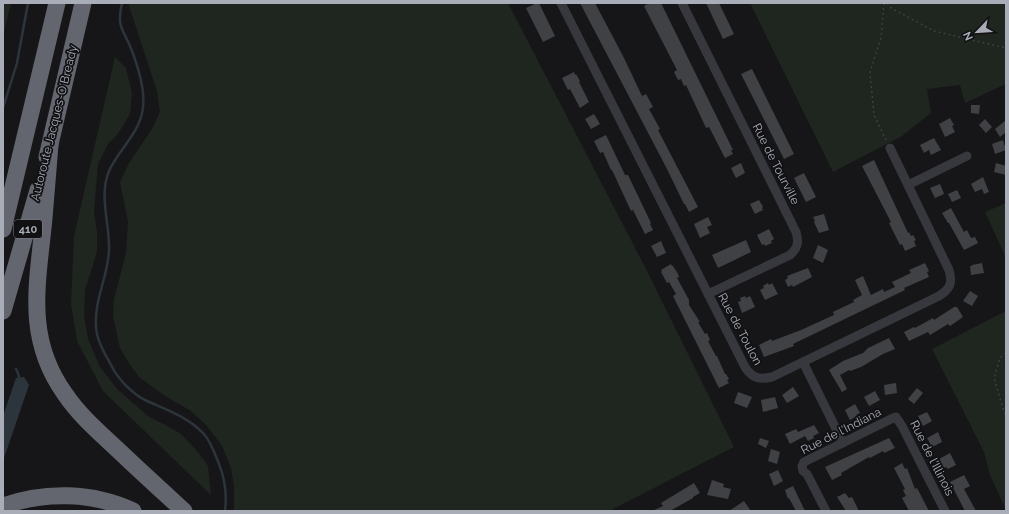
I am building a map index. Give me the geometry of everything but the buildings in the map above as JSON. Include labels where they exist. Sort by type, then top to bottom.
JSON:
[{"type":"highway","name":"Autoroute Jacques-O'Bready","points":[[3,229],[56,3]]},
{"type":"highway","name":"Autoroute Jacques-O'Bready","points":[[3,311],[31,218],[50,146],[83,3]]},
{"type":"highway","points":[[3,186],[31,114]]},
{"type":"highway","points":[[50,146],[36,297],[39,331],[47,361],[61,389],[81,414],[184,511]]},
{"type":"highway","points":[[3,506],[32,498],[68,496],[103,500],[133,511]]},
{"type":"street","name":"Rue de Toulon","points":[[561,3],[745,367],[750,375],[756,378],[764,379],[772,377],[939,296],[949,288],[951,282],[949,270],[890,148]]},
{"type":"street","name":"Rue de Tourville","points":[[682,3],[793,225],[798,239],[797,246],[790,254],[708,294]]},
{"type":"street","points":[[908,185],[967,156]]},
{"type":"street","points":[[802,362],[843,443]]},
{"type":"street","name":"Rue de l'Indiana","points":[[826,511],[807,474],[803,471],[802,466],[804,462],[896,417]]},
{"type":"street","name":"Rue de l'Illinois","points":[[896,417],[900,421],[946,511]]},
{"type":"path","points":[[884,3],[881,38],[870,72],[874,115],[890,148]]},
{"type":"path","points":[[887,3],[891,8],[934,30],[1006,48]]},
{"type":"path","points":[[1006,353],[1000,358],[994,378],[1006,415]]},
{"type":"shaded area","points":[[3,3],[11,3],[3,36]]},
{"type":"shaded area","points":[[128,3],[508,3],[645,267],[734,447],[609,511],[234,511],[234,487],[231,468],[222,446],[207,426],[191,411],[165,396],[139,377],[120,348],[113,316],[114,299],[126,253],[128,222],[120,182],[129,163],[152,129],[160,112],[157,91]]},
{"type":"shaded area","points":[[750,3],[1006,3],[1006,84],[965,103],[960,85],[927,89],[931,113],[902,136],[833,172]]},
{"type":"shaded area","points":[[115,57],[126,68],[132,93],[130,114],[117,135],[108,144],[98,164],[94,211],[97,232],[97,252],[85,290],[84,316],[88,339],[100,367],[117,389],[148,416],[180,433],[198,452],[208,466],[211,495],[103,391],[77,341],[71,304],[74,236]]},
{"type":"shaded area","points":[[1006,203],[1006,258],[985,212]]},
{"type":"shaded area","points":[[1006,311],[1006,510],[990,475],[984,452],[932,349]]},
{"type":"shaded area","points":[[24,377],[29,385],[3,461],[3,416],[16,378]]},
{"type":"waterway","points":[[3,108],[17,63],[28,3]]},
{"type":"waterway","points":[[122,3],[120,24],[132,51],[139,72],[143,94],[143,107],[134,132],[113,163],[106,180],[105,208],[109,237],[109,256],[97,305],[96,331],[106,356],[117,376],[126,386],[141,398],[184,418],[204,434],[211,444],[223,475],[226,493],[225,511]]},
{"type":"waterway","points":[[16,369],[20,381]]}]
